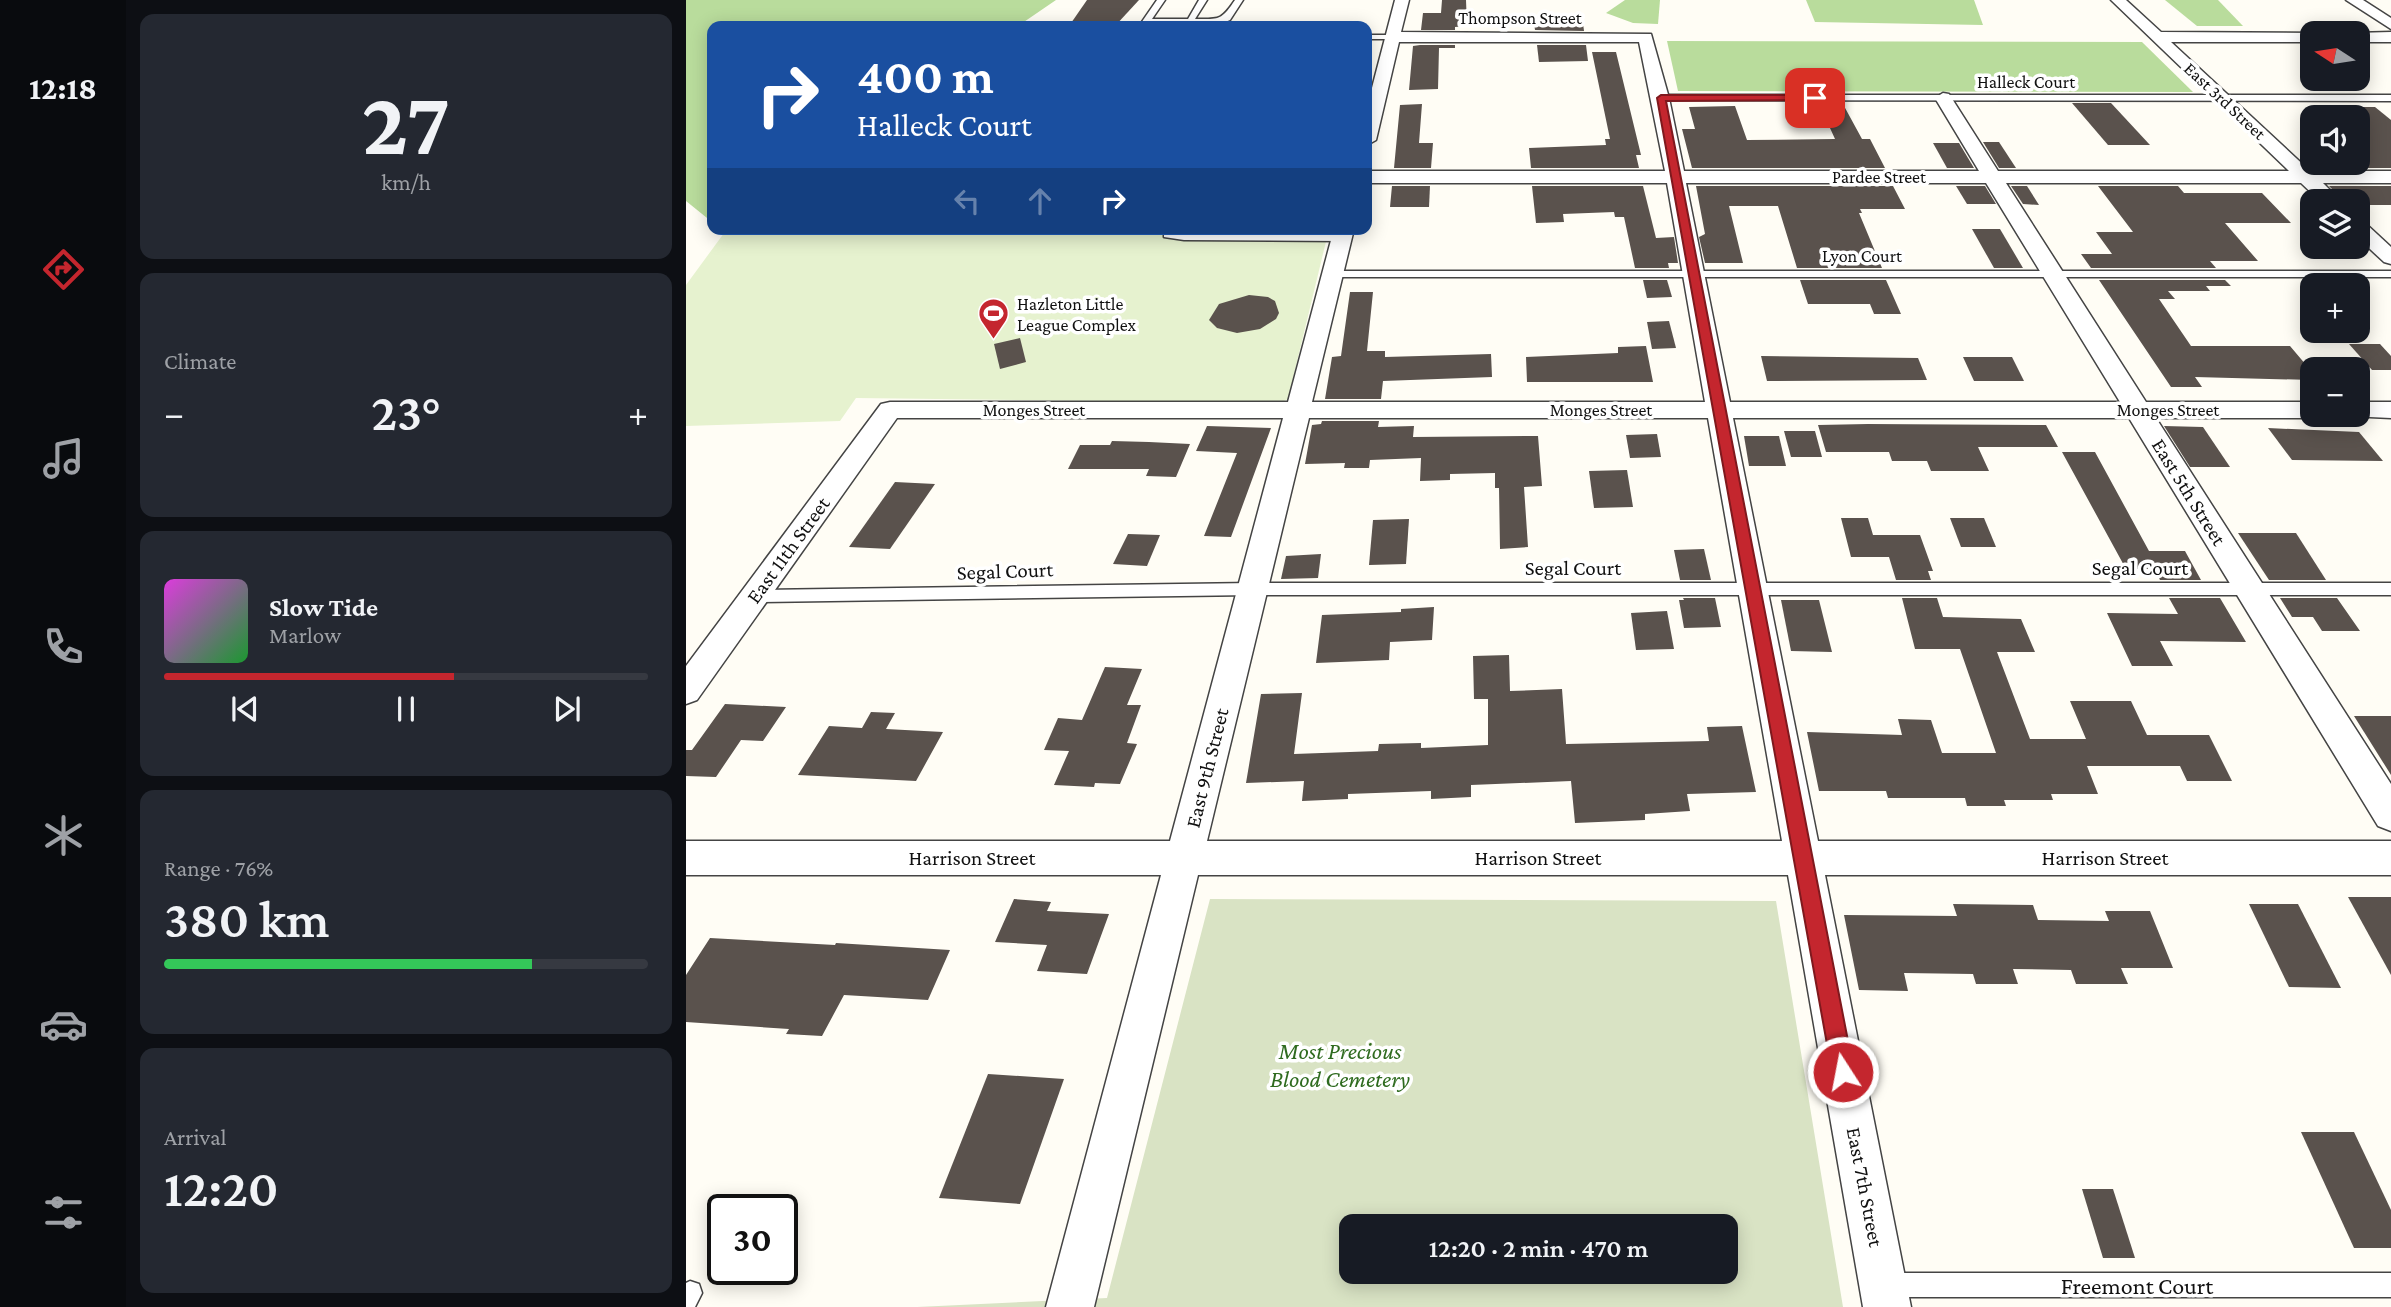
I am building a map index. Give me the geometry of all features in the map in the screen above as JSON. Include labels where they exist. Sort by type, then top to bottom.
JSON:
[{"type":"street","points":[[1372,120],[1402,0]]},
{"type":"street","name":"East 3rd Street","points":[[2118,0],[2318,189]]},
{"type":"street","points":[[2353,0],[2391,25]]},
{"type":"street","name":"Thompson Street","points":[[1393,37],[1646,37]]},
{"type":"street","name":"East 7th Street","points":[[1646,37],[1676,177],[1885,1296]]},
{"type":"street","points":[[2158,37],[2300,37]]},
{"type":"street","points":[[2370,37],[2391,37]]},
{"type":"street","name":"East 5th Street","points":[[1943,98],[2391,815]]},
{"type":"street","name":"Pardee Street","points":[[1372,177],[2391,177]]},
{"type":"street","name":"East 9th Street","points":[[1070,1307],[1343,235]]},
{"type":"street","points":[[2370,238],[2391,258]]},
{"type":"street","name":"Monges Street","points":[[890,410],[2300,410]]},
{"type":"street","name":"East 11th Street","points":[[686,691],[890,410]]},
{"type":"street","points":[[2370,410],[2391,410]]},
{"type":"street","name":"Harrison Street","points":[[686,858],[2391,858]]},
{"type":"lane","points":[[1146,21],[1161,0]]},
{"type":"lane","points":[[1191,21],[1203,0]]},
{"type":"lane","points":[[1220,21],[1227,18],[1239,0]]},
{"type":"lane","points":[[1372,37],[1393,37]]},
{"type":"lane","name":"Halleck Court","points":[[1661,98],[2391,98]]},
{"type":"lane","points":[[1168,235],[1264,235]]},
{"type":"lane","name":"Lyon Court","points":[[1333,274],[2391,274]]},
{"type":"lane","name":"Segal Court","points":[[755,596],[908,596],[1067,590],[1253,589],[2391,589]]},
{"type":"lane","name":"Freemont Court","points":[[1885,1296],[2391,1285]]},
{"type":"green space","points":[[686,0],[1056,0],[1025,21],[707,21],[707,218],[686,201]]},
{"type":"green space","points":[[1625,0],[1660,0],[1658,24],[1633,23],[1606,13]]},
{"type":"green space","points":[[1806,0],[1974,0],[1983,25],[1815,22]]},
{"type":"green space","points":[[2165,0],[2218,0],[2243,26],[2197,26]]},
{"type":"green space","points":[[1667,41],[2142,42],[2193,92],[1678,91]]},
{"type":"green space","name":"Hazleton Little League Complex","points":[[723,235],[1328,235],[1288,399],[1280,403],[856,398],[840,421],[686,426],[686,285]]},
{"type":"green space","name":"Most Precious Blood Cemetery","points":[[1210,899],[1776,901],[1843,1307],[917,1307],[1107,1298]]},
{"type":"building","points":[[1087,0],[1139,0],[1120,21],[1072,21]]},
{"type":"building","points":[[1442,0],[1466,0],[1467,26],[1455,27],[1455,30],[1421,30],[1423,13],[1441,13]]},
{"type":"building","points":[[1533,16],[1582,16],[1584,31],[1535,30]]},
{"type":"building","points":[[1455,45],[1455,48],[1439,48],[1438,89],[1409,90],[1413,46]]},
{"type":"building","points":[[1537,45],[1586,45],[1588,61],[1539,62]]},
{"type":"building","points":[[1592,52],[1616,52],[1641,155],[1636,155],[1639,168],[1531,168],[1529,148],[1606,145],[1605,139],[1610,139]]},
{"type":"building","points":[[2072,103],[2111,103],[2150,145],[2108,145]]},
{"type":"building","points":[[1422,104],[1419,143],[1433,143],[1431,168],[1394,168],[1400,105]]},
{"type":"building","points":[[1735,106],[1747,140],[1835,139],[1820,106],[1844,106],[1862,139],[1870,139],[1885,168],[1692,168],[1682,129],[1695,129],[1689,107]]},
{"type":"building","points":[[2370,107],[2375,107],[2391,120],[2391,168],[2370,168]]},
{"type":"building","points":[[1983,142],[1999,142],[2016,168],[1999,168]]},
{"type":"building","points":[[1933,143],[1959,143],[1974,168],[1947,168]]},
{"type":"building","points":[[1392,186],[1430,186],[1429,207],[1390,207]]},
{"type":"building","points":[[1532,186],[1643,186],[1656,238],[1674,237],[1678,263],[1668,263],[1669,268],[1635,268],[1624,217],[1615,217],[1614,212],[1563,214],[1564,222],[1536,223]]},
{"type":"building","points":[[1696,186],[1893,186],[1905,209],[1860,209],[1862,213],[1859,213],[1882,268],[1797,268],[1778,206],[1729,206],[1743,263],[1705,263],[1699,237],[1705,234]]},
{"type":"building","points":[[1956,186],[1985,186],[1996,204],[1967,204]]},
{"type":"building","points":[[2011,186],[2027,186],[2039,205],[2023,204]]},
{"type":"building","points":[[2098,186],[2178,186],[2184,193],[2262,193],[2291,223],[2225,223],[2258,261],[2210,261],[2216,268],[2091,268],[2081,254],[2112,254],[2096,232],[2133,232]]},
{"type":"building","points":[[2329,186],[2391,186],[2391,205],[2370,205],[2370,189],[2332,189]]},
{"type":"building","points":[[1972,229],[2000,229],[2023,268],[1994,268]]},
{"type":"building","points":[[1643,280],[1667,280],[1672,297],[1647,298]]},
{"type":"building","points":[[1800,280],[1886,280],[1901,314],[1874,314],[1870,304],[1808,304]]},
{"type":"building","points":[[2099,280],[2225,280],[2231,286],[2206,286],[2210,291],[2168,291],[2175,299],[2159,299],[2191,346],[2290,346],[2300,358],[2300,380],[2195,377],[2202,387],[2171,387]]},
{"type":"building","points":[[1350,292],[1373,292],[1367,351],[1385,351],[1385,357],[1491,354],[1492,377],[1383,381],[1381,399],[1325,399],[1332,357],[1341,356]]},
{"type":"building","points":[[1249,295],[1268,297],[1275,301],[1279,313],[1276,319],[1260,329],[1237,333],[1217,328],[1209,320],[1219,304]]},
{"type":"building","points":[[1669,321],[1676,348],[1652,349],[1647,322]]},
{"type":"building","points":[[1020,338],[1026,362],[1000,369],[994,344]]},
{"type":"building","points":[[2349,344],[2380,344],[2391,356],[2391,370],[2372,370],[2370,357],[2360,357]]},
{"type":"building","points":[[1646,346],[1653,382],[1527,382],[1526,357],[1618,353],[1618,347]]},
{"type":"building","points":[[1761,356],[1918,358],[1927,380],[1767,381]]},
{"type":"building","points":[[1963,357],[2012,357],[2024,381],[1974,381]]},
{"type":"building","points":[[1322,421],[1379,421],[1378,427],[1414,426],[1413,437],[1538,436],[1542,486],[1524,487],[1528,547],[1500,549],[1499,488],[1495,488],[1495,473],[1450,474],[1450,480],[1420,481],[1421,458],[1370,460],[1369,468],[1344,468],[1345,463],[1305,464],[1312,425],[1321,424]]},
{"type":"building","points":[[1818,425],[2046,425],[2058,447],[1978,447],[1989,471],[1931,471],[1927,461],[1892,461],[1889,452],[1826,452]]},
{"type":"building","points":[[1207,426],[1271,428],[1231,537],[1204,536],[1237,453],[1196,451]]},
{"type":"building","points":[[2164,426],[2203,427],[2230,467],[2190,467]]},
{"type":"building","points":[[2268,428],[2359,432],[2383,461],[2292,460]]},
{"type":"building","points":[[1784,431],[1815,431],[1822,457],[1791,457]]},
{"type":"building","points":[[1657,434],[1661,457],[1630,458],[1626,435]]},
{"type":"building","points":[[1744,436],[1779,436],[1786,466],[1749,466]]},
{"type":"building","points":[[1112,441],[1190,444],[1176,477],[1146,476],[1149,469],[1068,469],[1080,445],[1110,445]]},
{"type":"building","points":[[2062,452],[2095,452],[2149,551],[2185,551],[2201,580],[2160,580],[2154,569],[2126,569]]},
{"type":"building","points":[[1627,470],[1633,507],[1594,508],[1589,471]]},
{"type":"building","points":[[895,482],[935,484],[890,549],[849,547]]},
{"type":"building","points":[[1841,518],[1868,518],[1873,535],[1920,535],[1933,571],[1928,571],[1931,580],[1896,580],[1889,557],[1851,557]]},
{"type":"building","points":[[1950,518],[1984,518],[1996,547],[1961,547]]},
{"type":"building","points":[[1409,519],[1406,564],[1369,565],[1373,520]]},
{"type":"building","points":[[2238,533],[2296,533],[2326,580],[2269,580]]},
{"type":"building","points":[[1128,534],[1160,535],[1147,566],[1113,564]]},
{"type":"building","points":[[1704,549],[1711,580],[1680,580],[1674,550]]},
{"type":"building","points":[[1321,554],[1318,578],[1281,579],[1286,556]]},
{"type":"building","points":[[1683,598],[1715,598],[1721,627],[1684,628],[1679,600],[1684,600]]},
{"type":"building","points":[[1902,598],[1937,598],[1943,617],[2021,619],[2035,652],[1997,652],[2030,739],[2086,739],[2070,701],[2131,701],[2147,735],[2209,735],[2232,781],[2187,781],[2180,766],[2087,766],[2098,794],[2051,794],[2053,800],[2004,800],[2006,806],[1967,806],[1965,798],[1888,798],[1886,791],[1819,791],[1807,732],[1902,735],[1898,719],[1931,720],[1942,753],[1996,753],[1960,649],[1915,649]]},
{"type":"building","points":[[2169,598],[2220,598],[2246,642],[2160,641],[2173,666],[2132,666],[2107,613],[2178,614]]},
{"type":"building","points":[[2280,598],[2337,598],[2360,631],[2322,631],[2313,617],[2292,617]]},
{"type":"building","points":[[1781,600],[1819,600],[1832,652],[1791,651]]},
{"type":"building","points":[[1434,607],[1432,640],[1390,642],[1389,660],[1316,663],[1322,615],[1401,612],[1401,609]]},
{"type":"building","points":[[1667,611],[1674,649],[1636,650],[1631,613]]},
{"type":"building","points":[[1509,655],[1510,691],[1562,689],[1566,744],[1709,741],[1707,727],[1742,726],[1756,792],[1687,794],[1690,811],[1645,814],[1645,820],[1575,823],[1571,781],[1471,785],[1471,797],[1431,799],[1431,791],[1348,794],[1348,799],[1302,801],[1304,781],[1246,783],[1261,694],[1302,693],[1294,754],[1378,751],[1379,744],[1421,743],[1421,748],[1488,745],[1488,699],[1474,699],[1473,656]]},
{"type":"building","points":[[1105,667],[1142,669],[1127,705],[1141,705],[1127,743],[1137,744],[1120,784],[1095,783],[1094,787],[1054,785],[1069,751],[1044,750],[1058,718],[1082,720]]},
{"type":"building","points":[[725,704],[786,707],[763,741],[741,740],[716,777],[686,776],[686,750],[692,750]]},
{"type":"building","points":[[871,712],[895,713],[886,729],[943,732],[916,781],[798,775],[829,726],[862,728]]},
{"type":"building","points":[[2354,716],[2391,716],[2391,775]]},
{"type":"building","points":[[2348,897],[2391,897],[2391,975]]},
{"type":"building","points":[[1014,899],[1051,902],[1047,911],[1109,914],[1087,974],[1037,971],[1047,945],[995,942]]},
{"type":"building","points":[[1953,904],[2033,905],[2038,920],[2109,921],[2105,911],[2150,911],[2173,968],[2121,968],[2128,984],[2076,984],[2071,970],[2013,969],[2018,984],[1976,984],[1973,974],[1904,973],[1908,991],[1859,990],[1844,915],[1957,916]]},
{"type":"building","points":[[2249,904],[2298,904],[2341,988],[2289,987]]},
{"type":"building","points":[[710,938],[950,950],[928,1000],[844,995],[822,1036],[786,1034],[789,1029],[686,1022],[686,975]]},
{"type":"building","points":[[988,1074],[1064,1079],[1020,1204],[939,1198]]},
{"type":"building","points":[[2301,1132],[2354,1132],[2391,1210],[2391,1248],[2354,1248]]},
{"type":"building","points":[[2082,1189],[2113,1189],[2135,1258],[2103,1258]]},
{"type":"place","name":"Hazleton Little League Complex","points":[[994,341]]},
{"type":"route","points":[[1815,98],[1661,98],[1843,1072]]}]
